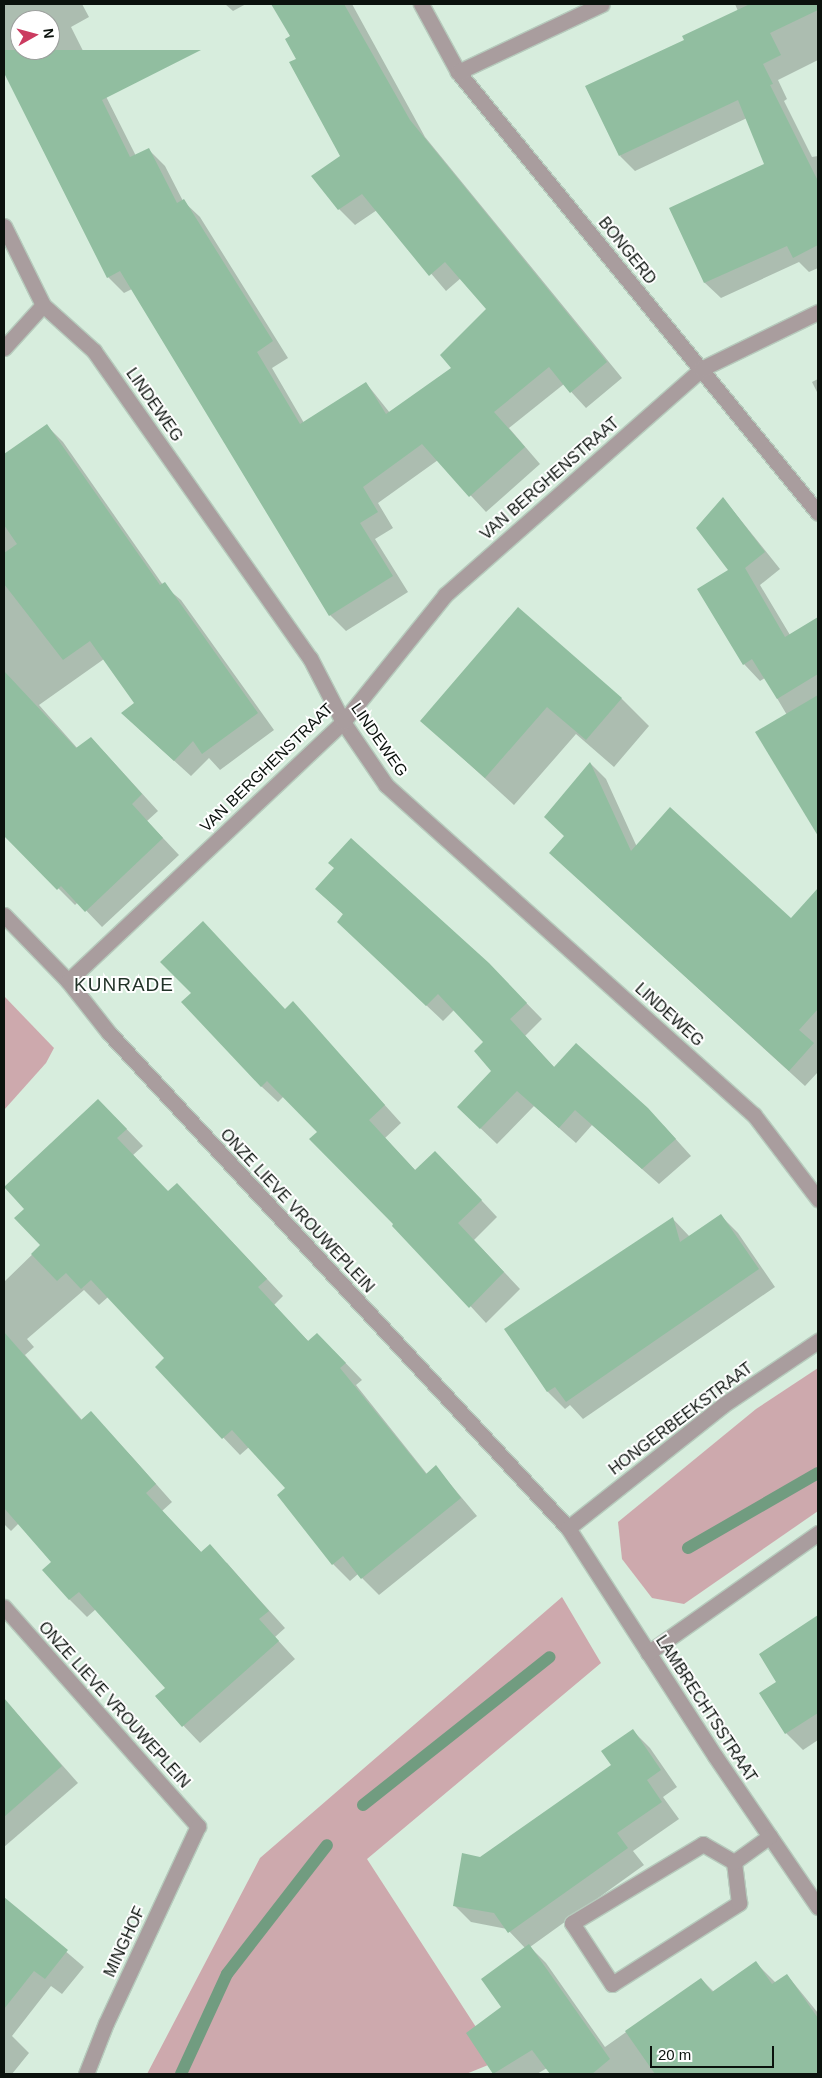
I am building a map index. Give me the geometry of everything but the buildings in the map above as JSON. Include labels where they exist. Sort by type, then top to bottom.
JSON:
[{"type":"street","name":"BONGERD","points":[[421,4],[458,72],[818,513]]},
{"type":"street","points":[[458,72],[602,4]]},
{"type":"street","name":"LINDEWEG","points":[[4,226],[43,305],[94,351],[310,658],[343,722],[386,785],[754,1114],[818,1199]]},
{"type":"street","points":[[4,348],[43,305]]},
{"type":"street","name":"VAN BERGHENSTRAAT","points":[[68,982],[343,722],[445,595],[701,369],[818,312]]},
{"type":"street","name":"ONZE LIEVE VROUWEPLEIN","points":[[4,914],[68,982],[109,1033],[568,1528]]},
{"type":"street","name":"HONGERBEEKSTRAAT","points":[[568,1528],[723,1405],[818,1341]]},
{"type":"street","name":"LAMBRECHTSSTRAAT","points":[[568,1528],[648,1654],[818,1907]]},
{"type":"street","points":[[648,1654],[818,1534]]},
{"type":"street","name":"ONZE LIEVE VROUWEPLEIN","points":[[4,1607],[198,1826]]},
{"type":"street","name":"MINGHOF","points":[[86,2074],[106,2023],[198,1826]]},
{"type":"street","points":[[734,1862],[770,1836]]},
{"type":"street","points":[[703,1844],[734,1862],[739,1903],[612,1984],[572,1923],[703,1844]]},
{"type":"shaded area","points":[[4,996],[54,1048],[46,1063],[4,1110]]},
{"type":"shaded area","points":[[818,1368],[818,1511],[684,1604],[652,1598],[622,1559],[618,1522],[756,1409]]},
{"type":"shaded area","points":[[562,1597],[601,1663],[367,1859],[498,2061],[466,2074],[147,2074],[260,1858]]},
{"type":"waterway","points":[[688,1548],[818,1473]]},
{"type":"waterway","points":[[363,1805],[550,1657]]},
{"type":"waterway","points":[[181,2074],[227,1974],[327,1845]]},
{"type":"district","name":"KUNRADE","points":[[124,985]]}]
